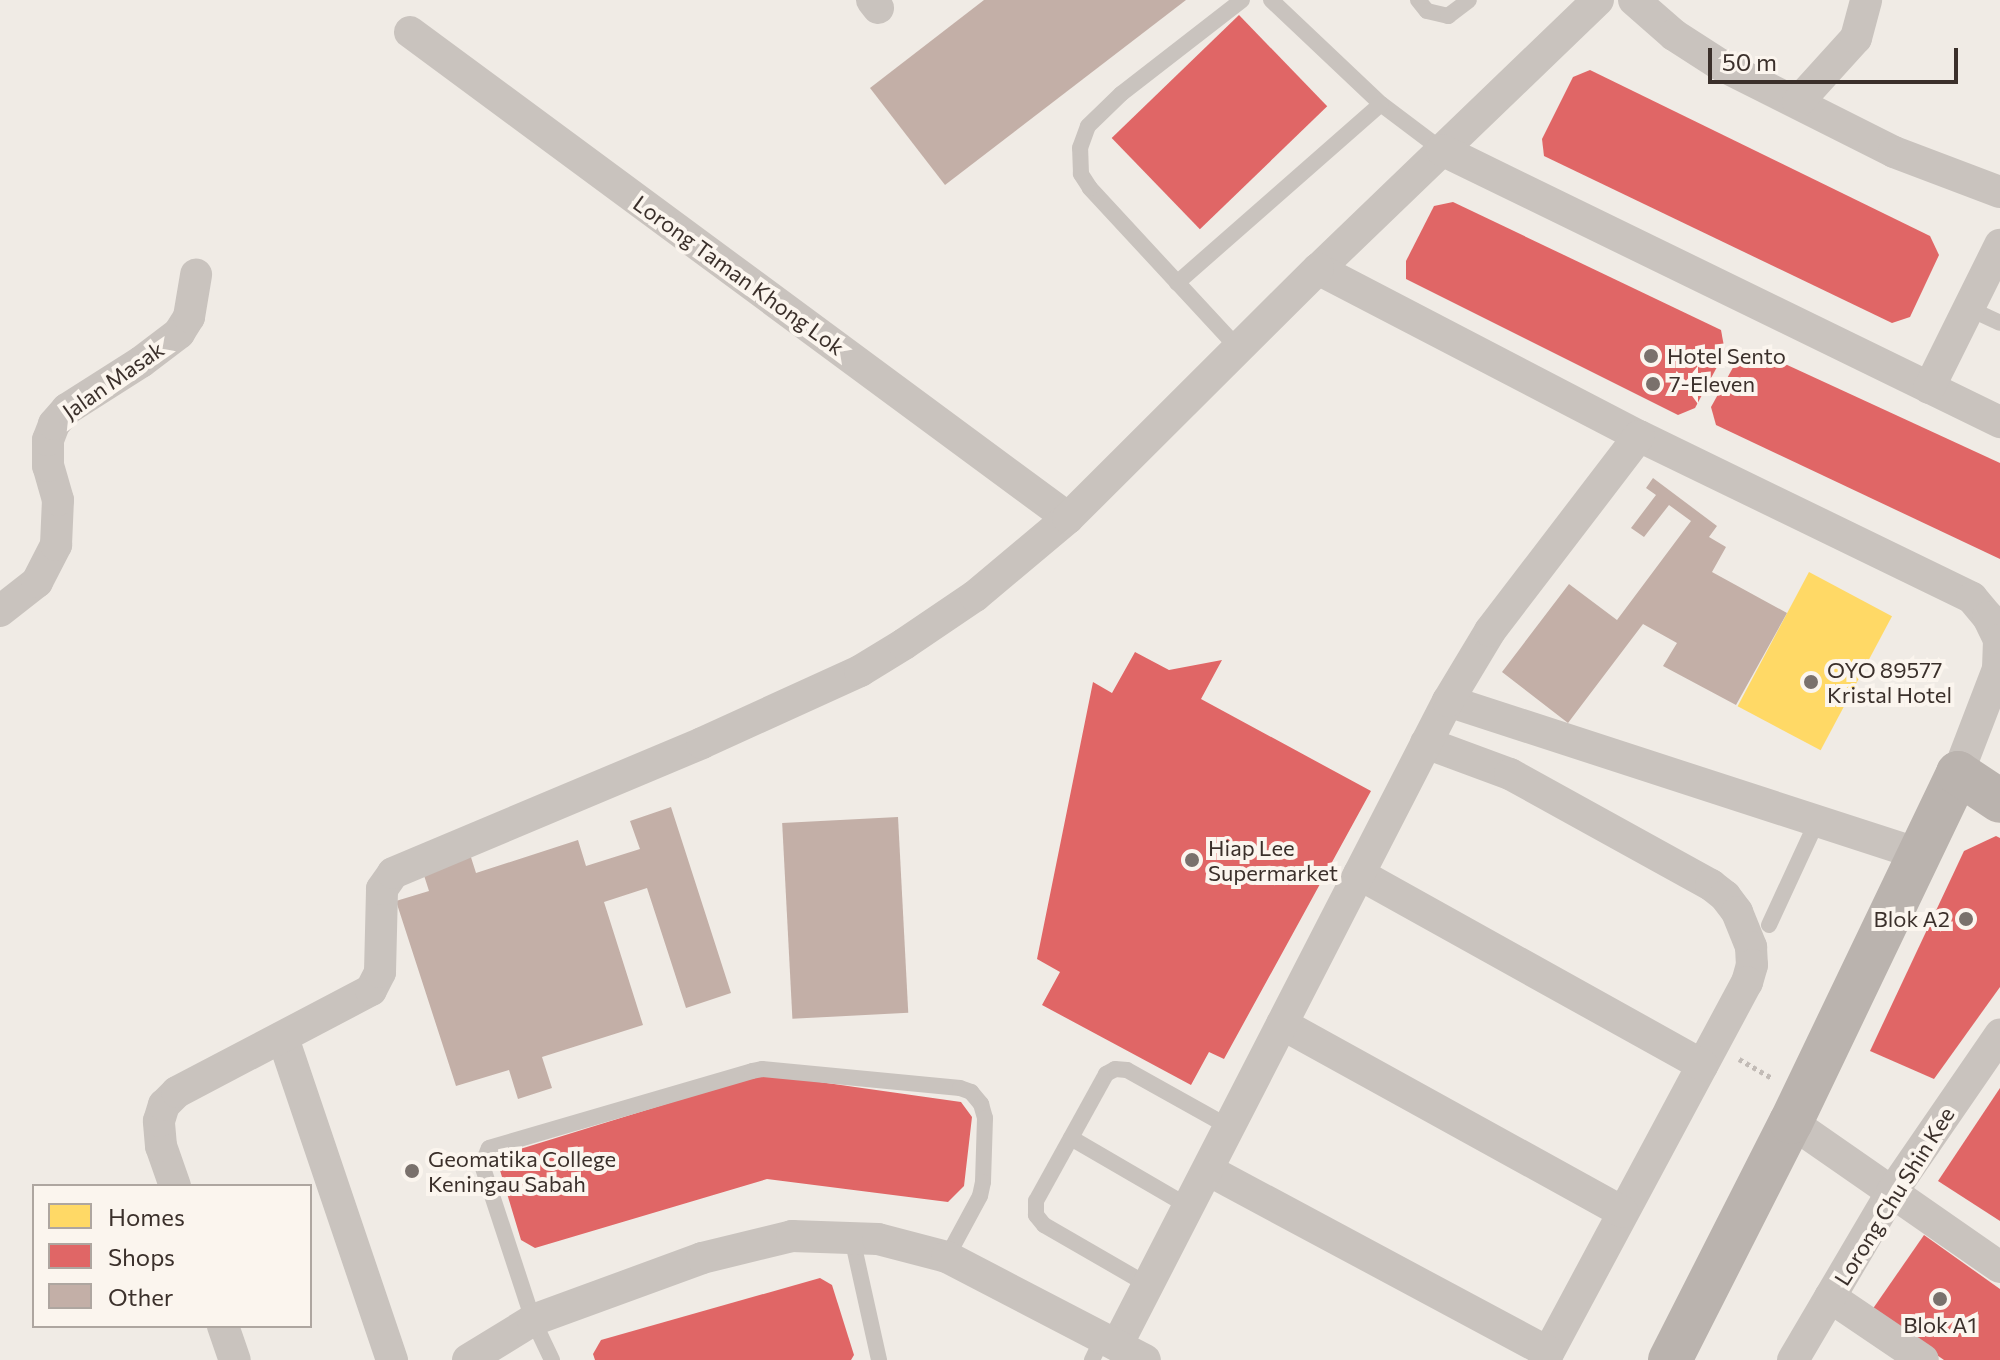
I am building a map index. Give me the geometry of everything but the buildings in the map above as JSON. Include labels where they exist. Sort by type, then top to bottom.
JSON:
[{"type":"street","points":[[174,1184],[161,1146],[159,1121],[164,1105],[177,1092],[359,998],[378,982],[383,928],[382,889],[393,873],[554,808],[860,671],[975,596],[1068,518],[1237,347],[1598,0]]},
{"type":"street","points":[[1634,0],[1674,35],[1719,64],[1894,152],[2000,192]]},
{"type":"street","points":[[1798,102],[1856,38],[1866,0]]},
{"type":"street","name":"Lorong Taman Khong Lok","points":[[410,32],[1068,518]]},
{"type":"street","points":[[1442,150],[2000,422]]},
{"type":"street","points":[[1929,388],[2000,245]]},
{"type":"street","points":[[1318,269],[1639,436],[1950,586],[1972,598],[1994,618],[1999,640],[1998,669],[1958,773],[1798,1109],[1670,1360]]},
{"type":"street","name":"Jalan Masak","points":[[0,611],[37,582],[56,545],[58,500],[48,466],[48,440],[54,424],[67,409],[141,362],[179,333],[189,317],[196,275]]},
{"type":"street","points":[[468,1360],[533,1320],[702,1258],[764,1240],[792,1236],[878,1239],[947,1257],[1114,1351],[1448,701],[1490,631],[1639,436]]},
{"type":"street","points":[[1448,701],[1920,854]]},
{"type":"street","points":[[1208,1170],[1546,1356],[1747,982],[1752,965],[1751,947],[1737,912],[1725,896],[1510,774],[1426,743]]},
{"type":"street","points":[[1958,773],[2000,801]]},
{"type":"street","points":[[1359,874],[1708,1054]]},
{"type":"street","points":[[1282,1024],[1623,1212]]},
{"type":"street","name":"Lorong Chu Shin Kee","points":[[1793,1360],[1892,1192],[2000,1035]]},
{"type":"street","points":[[283,1038],[392,1360]]},
{"type":"street","points":[[1798,1109],[1892,1192],[2000,1267]]},
{"type":"street","points":[[1830,1297],[1923,1360]]},
{"type":"street","points":[[224,1328],[235,1360]]},
{"type":"lane","points":[[1237,347],[1090,188],[1081,174],[1080,148],[1088,126],[1121,94],[1242,0]]},
{"type":"lane","points":[[1271,0],[1381,104],[1442,150]]},
{"type":"lane","points":[[1418,0],[1427,11],[1448,16],[1469,0]]},
{"type":"lane","points":[[1177,283],[1381,104]]},
{"type":"lane","points":[[1968,308],[2000,323]]},
{"type":"lane","points":[[1769,925],[1817,821]]},
{"type":"lane","points":[[552,1360],[533,1320],[482,1165],[489,1148],[762,1069],[960,1088],[971,1092],[981,1104],[985,1118],[983,1182],[980,1196],[947,1257]]},
{"type":"lane","points":[[1148,1285],[1044,1225],[1036,1215],[1036,1201],[1106,1074],[1115,1069],[1127,1070],[1229,1127]]},
{"type":"lane","points":[[1071,1138],[1188,1206]]},
{"type":"lane","points":[[852,1238],[879,1360]]},
{"type":"path","points":[[1708,1054],[1798,1109]]},
{"type":"place","name":"Hotel Sento","points":[[1651,356]]},
{"type":"place","name":"7-Eleven","points":[[1653,384]]},
{"type":"place","name":"OYO 89577 Kristal Hotel","points":[[1811,682]]},
{"type":"place","name":"Hiap Lee Supermarket","points":[[1192,860]]},
{"type":"place","name":"Blok A2","points":[[1966,919]]},
{"type":"place","name":"Geomatika College Keningau Sabah","points":[[412,1171]]},
{"type":"place","name":"Blok A1","points":[[1940,1299]]}]
